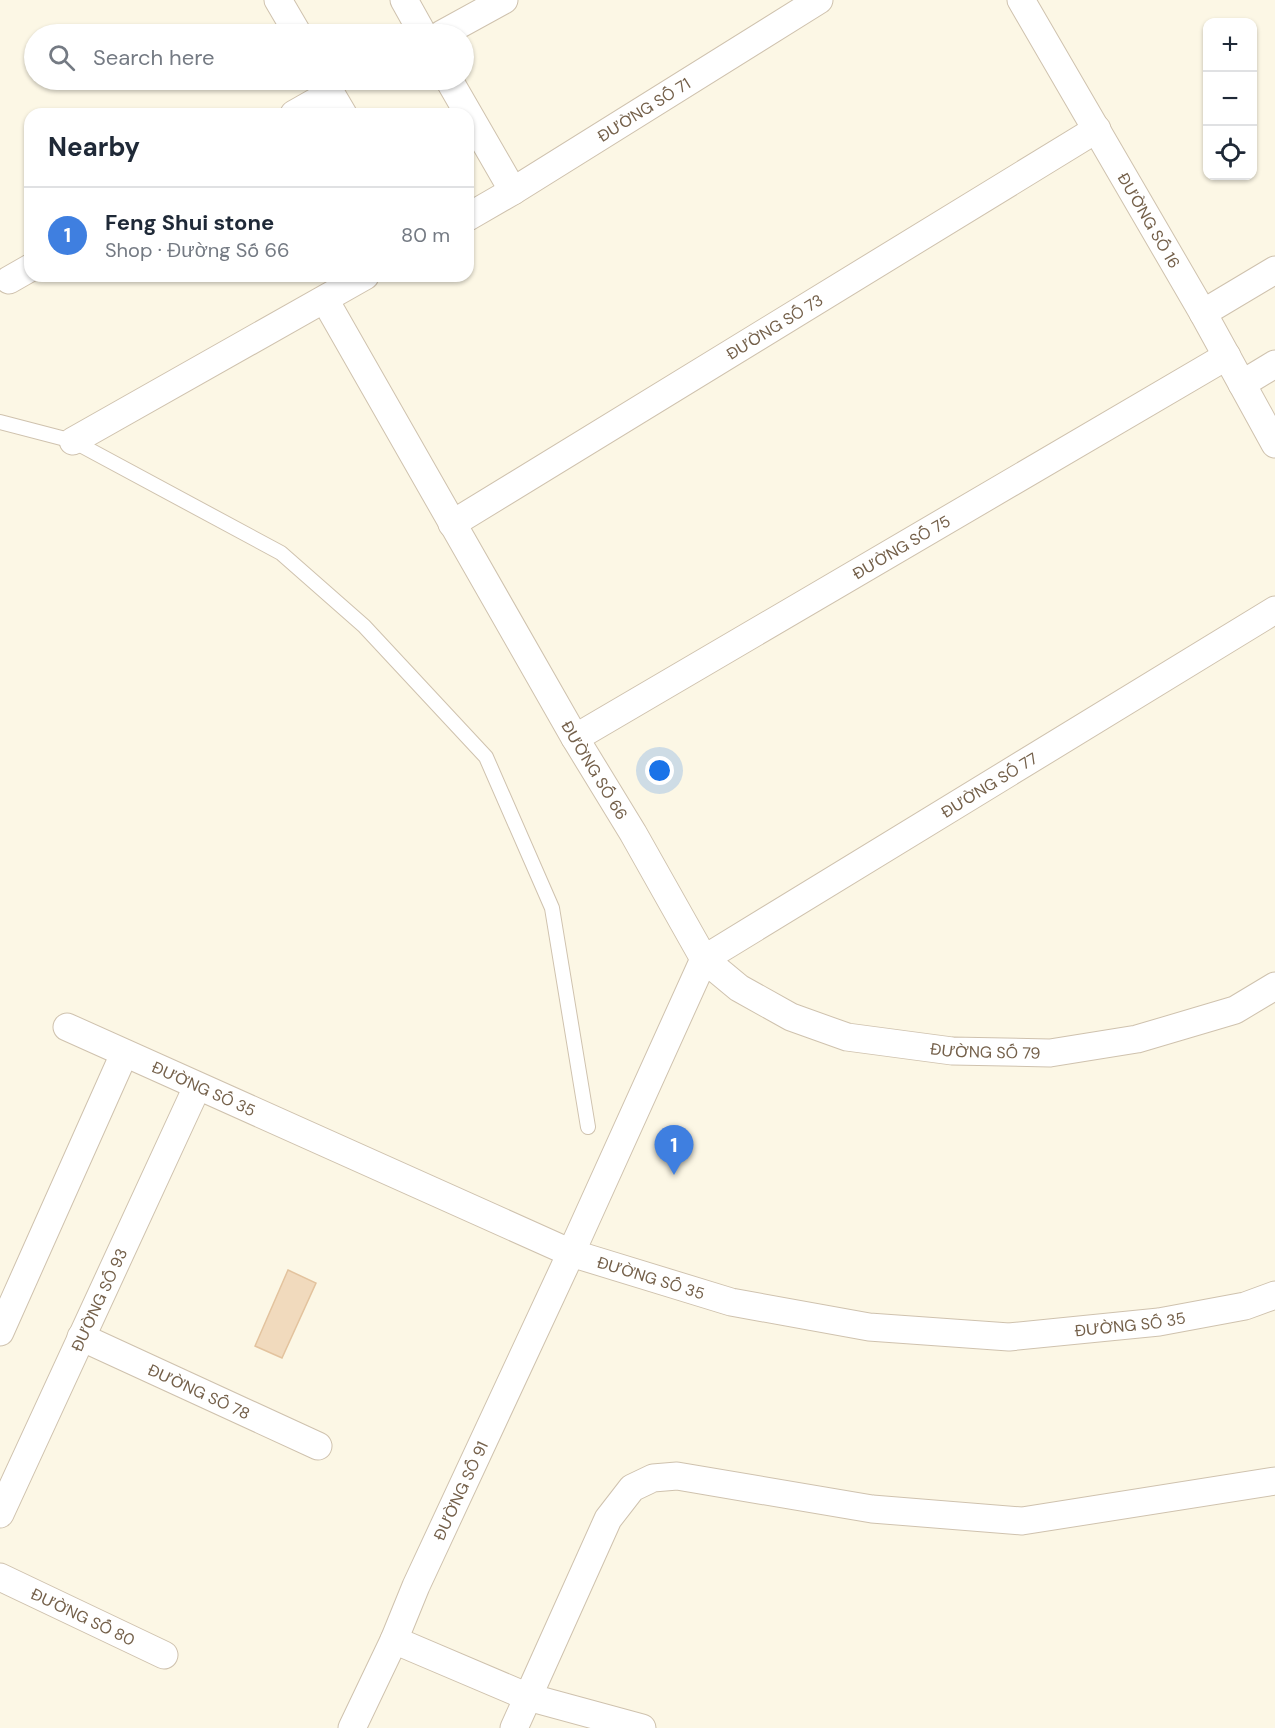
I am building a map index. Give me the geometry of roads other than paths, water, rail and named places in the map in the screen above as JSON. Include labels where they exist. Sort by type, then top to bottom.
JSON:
[{"type":"street","points":[[278,0],[292,24]]},
{"type":"street","points":[[404,0],[417,24]]},
{"type":"street","points":[[460,24],[504,0]]},
{"type":"street","name":"ĐƯỜNG SỐ 71","points":[[474,214],[819,0]]},
{"type":"street","name":"ĐƯỜNG SỐ 16","points":[[1021,0],[1203,313],[1275,444]]},
{"type":"street","points":[[455,90],[465,108]]},
{"type":"street","points":[[306,108],[332,95]]},
{"type":"street","points":[[474,123],[513,191]]},
{"type":"street","name":"ĐƯỜNG SỐ 73","points":[[452,524],[1097,129]]},
{"type":"street","points":[[1203,313],[1275,270]]},
{"type":"street","points":[[73,441],[356,282]]},
{"type":"street","name":"ĐƯỜNG SỐ 66","points":[[325,300],[704,959]]},
{"type":"street","name":"ĐƯỜNG SỐ 75","points":[[575,738],[1227,356]]},
{"type":"street","points":[[1242,384],[1275,364]]},
{"type":"street","name":"ĐƯỜNG SỐ 77","points":[[704,959],[1275,610]]},
{"type":"street","points":[[572,1253],[704,959]]},
{"type":"street","name":"ĐƯỜNG SỐ 79","points":[[704,959],[739,988],[791,1017],[847,1037],[952,1051],[1050,1053],[1137,1039],[1235,1010],[1275,986]]},
{"type":"street","name":"ĐƯỜNG SỐ 35","points":[[67,1028],[572,1253],[731,1302],[868,1327],[1009,1337],[1159,1322],[1245,1306],[1275,1295]]},
{"type":"street","points":[[4,1315],[124,1054]]},
{"type":"street","name":"ĐƯỜNG SỐ 93","points":[[0,1514],[197,1087]]},
{"type":"street","name":"ĐƯỜNG SỐ 91","points":[[352,1728],[572,1253]]},
{"type":"street","name":"ĐƯỜNG SỐ 78","points":[[81,1337],[318,1446]]},
{"type":"street","points":[[514,1728],[608,1519],[632,1488],[653,1478],[677,1476],[872,1509],[1022,1521],[1275,1481]]},
{"type":"street","name":"ĐƯỜNG SỐ 80","points":[[0,1577],[164,1655]]},
{"type":"street","points":[[394,1640],[528,1696],[642,1728]]},
{"type":"lane","points":[[0,422],[73,441],[281,553],[364,626],[486,757],[552,908],[588,1127]]},
{"type":"place","name":"Feng Shui stone","points":[[674,1175]]}]
